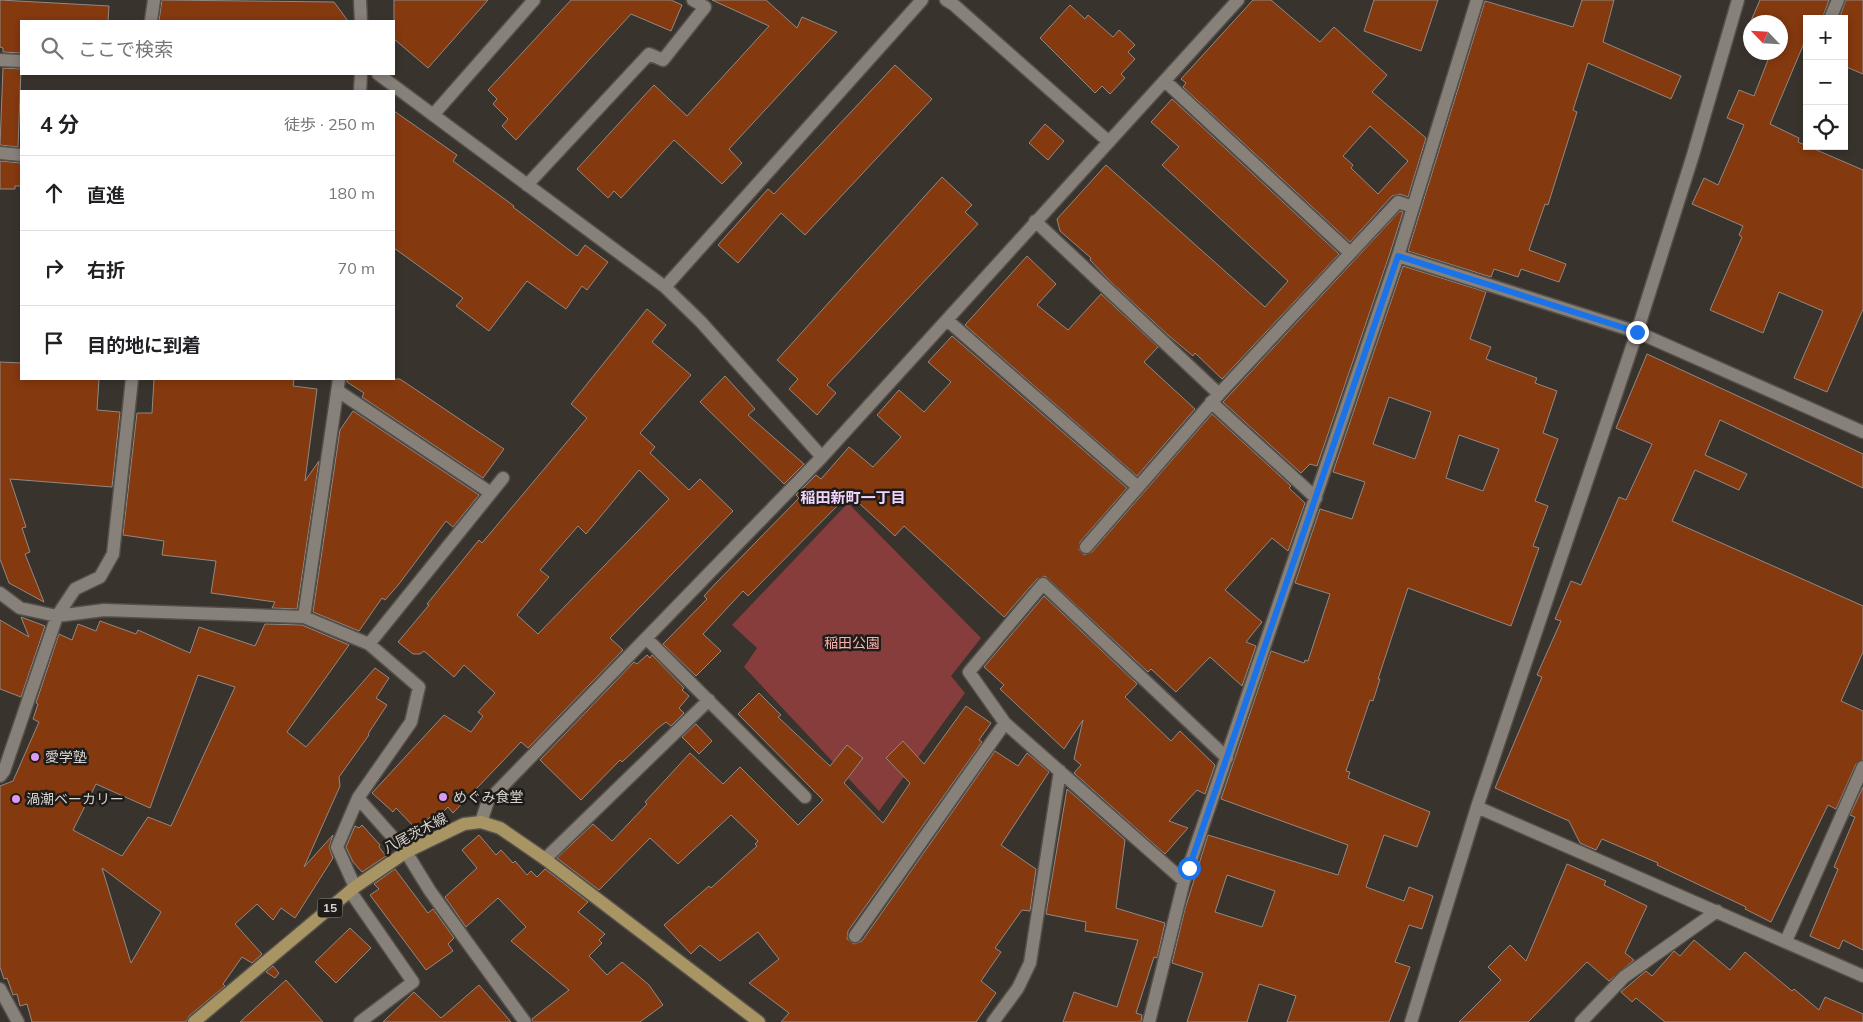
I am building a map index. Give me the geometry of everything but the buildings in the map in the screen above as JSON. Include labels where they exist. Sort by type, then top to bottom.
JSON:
[{"type":"main road","name":"八尾茨木線","points":[[194,1022],[352,889],[406,852],[464,824],[482,822]]},
{"type":"main road","points":[[482,822],[500,828],[545,860],[759,1022]]},
{"type":"street","points":[[151,20],[154,0]]},
{"type":"street","points":[[360,0],[361,20]]},
{"type":"street","points":[[433,115],[534,0]]},
{"type":"street","points":[[527,185],[649,54],[663,60],[705,7],[693,0]]},
{"type":"street","points":[[665,287],[922,0]]},
{"type":"street","points":[[946,0],[1109,142]]},
{"type":"street","points":[[482,822],[488,800],[822,457],[1238,0]]},
{"type":"street","points":[[1150,1022],[1184,880],[1398,256],[1477,0]]},
{"type":"street","points":[[1411,1022],[1477,807],[1637,332],[1693,155],[1738,0]]},
{"type":"street","points":[[1832,15],[1838,0]]},
{"type":"street","points":[[0,60],[20,61]]},
{"type":"street","points":[[360,90],[361,75]]},
{"type":"street","points":[[379,75],[665,287],[701,322],[822,457]]},
{"type":"street","points":[[1165,81],[1350,253]]},
{"type":"street","points":[[0,153],[20,155]]},
{"type":"street","points":[[1086,547],[1215,398],[1398,202],[1413,207]]},
{"type":"street","points":[[1035,221],[1316,498]]},
{"type":"street","points":[[1398,256],[1637,332],[1863,432]]},
{"type":"street","points":[[947,320],[1138,487]]},
{"type":"street","points":[[0,776],[4,771],[57,616],[75,589],[100,576],[113,554],[132,380]]},
{"type":"street","points":[[304,617],[338,385],[491,493]]},
{"type":"street","points":[[369,644],[504,478]]},
{"type":"street","points":[[1184,880],[1005,723],[969,672],[1044,584],[1227,758]]},
{"type":"street","points":[[0,592],[20,608],[57,616],[104,610],[304,617],[369,644],[418,686],[411,722],[358,798],[337,847],[352,889],[413,982],[360,1022]]},
{"type":"street","points":[[646,638],[805,797]]},
{"type":"street","points":[[545,860],[709,700]]},
{"type":"street","points":[[855,936],[1005,723]]},
{"type":"street","points":[[1786,941],[1863,767]]},
{"type":"street","points":[[993,1022],[1018,988],[1030,963],[1060,771]]},
{"type":"street","points":[[358,798],[406,852],[430,891],[525,1022]]},
{"type":"street","points":[[1477,807],[1863,976]]},
{"type":"street","points":[[1581,1022],[1624,976],[1717,911]]},
{"type":"street","points":[[0,989],[18,1022]]},
{"type":"green space","name":"稲田公園","points":[[848,503],[981,638],[951,676],[965,693],[879,811],[744,667],[757,648],[732,625]]},
{"type":"place","name":"愛学塾","points":[[35,757]]},
{"type":"place","name":"めぐみ食堂","points":[[443,797]]},
{"type":"place","name":"渦潮ベーカリー","points":[[16,799]]},
{"type":"district","name":"稲田新町一丁目","points":[[853,498]]},
{"type":"route","points":[[1189,868],[1398,256],[1637,332]]}]
